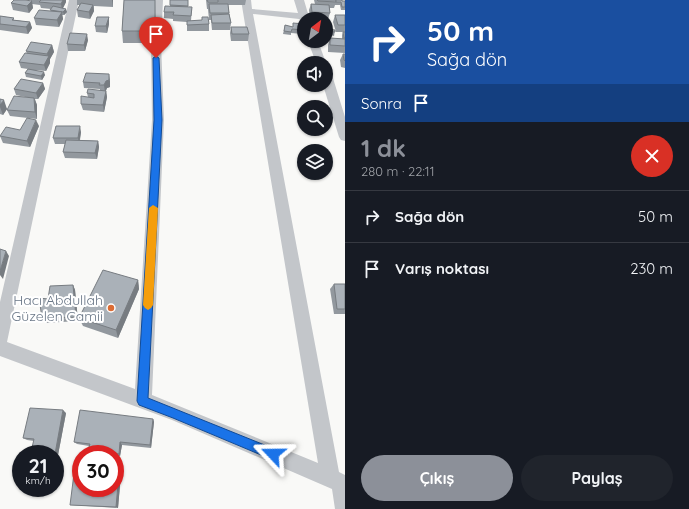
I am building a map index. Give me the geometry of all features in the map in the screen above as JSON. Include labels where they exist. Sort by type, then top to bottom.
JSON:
[{"type":"street","points":[[0,339],[74,0]]},
{"type":"street","points":[[143,401],[158,120],[156,43],[158,0]]},
{"type":"street","points":[[299,0],[302,12]]},
{"type":"street","points":[[297,16],[247,5],[345,509]]},
{"type":"street","points":[[331,92],[345,137]]},
{"type":"street","points":[[0,348],[174,412],[339,482]]},
{"type":"building","points":[[14,0],[32,1],[27,6],[11,3]]},
{"type":"building","points":[[41,0],[63,0],[61,4],[39,2]]},
{"type":"building","points":[[124,0],[155,0],[155,31],[122,31]]},
{"type":"building","points":[[170,0],[188,0],[188,6],[170,5]]},
{"type":"building","points":[[207,0],[218,0],[218,2],[208,2]]},
{"type":"building","points":[[317,0],[336,0],[336,2],[318,1]]},
{"type":"building","points":[[336,0],[345,1],[345,7],[342,7],[341,2],[336,2]]},
{"type":"building","points":[[81,3],[93,5],[89,12],[77,10]]},
{"type":"building","points":[[209,4],[228,4],[229,13],[210,13]]},
{"type":"building","points":[[311,4],[329,5],[330,12],[312,12]]},
{"type":"building","points":[[53,6],[66,9],[63,12],[50,10]]},
{"type":"building","points":[[165,6],[192,7],[191,16],[173,15],[174,12],[164,12]]},
{"type":"building","points":[[39,10],[62,12],[57,20],[34,18]]},
{"type":"building","points":[[229,14],[231,23],[212,23],[211,15]]},
{"type":"building","points":[[335,15],[345,15],[345,25],[338,25]]},
{"type":"building","points":[[0,16],[14,18],[12,20],[30,22],[26,27],[0,24]]},
{"type":"building","points":[[97,17],[109,17],[106,26],[95,26]]},
{"type":"building","points":[[202,17],[208,17],[209,24],[187,25],[187,21],[202,20]]},
{"type":"building","points":[[293,23],[297,23],[297,29],[292,29],[291,32],[284,31],[285,25],[293,27]]},
{"type":"building","points":[[231,27],[247,27],[249,34],[232,34]]},
{"type":"building","points":[[70,33],[87,34],[84,45],[67,44]]},
{"type":"building","points":[[333,38],[345,39],[345,46],[333,45]]},
{"type":"building","points":[[31,42],[52,45],[47,54],[26,51]]},
{"type":"building","points":[[25,53],[49,56],[44,65],[19,62]]},
{"type":"building","points":[[28,69],[44,72],[41,76],[25,73]]},
{"type":"building","points":[[86,73],[109,74],[109,80],[106,81],[104,85],[99,85],[100,83],[83,82]]},
{"type":"building","points":[[21,79],[43,83],[36,93],[14,89]]},
{"type":"building","points":[[88,89],[106,91],[103,105],[81,104],[81,96],[94,98],[94,94],[87,93]]},
{"type":"building","points":[[14,96],[34,98],[35,112],[7,110]]},
{"type":"building","points":[[0,99],[4,100],[0,105]]},
{"type":"building","points":[[27,118],[36,120],[27,141],[0,136],[6,127],[20,130]]},
{"type":"building","points":[[56,126],[80,126],[78,138],[53,138]]},
{"type":"building","points":[[66,140],[98,141],[95,153],[63,152]]},
{"type":"building","points":[[0,249],[6,251],[0,271]]},
{"type":"building","name":"Hacı Abdullah Güzelen Camii","points":[[103,270],[138,280],[116,330],[79,318]]},
{"type":"building","points":[[334,284],[345,284],[345,309],[337,309]]},
{"type":"building","points":[[73,285],[76,317],[42,318],[39,298],[48,299],[50,286]]},
{"type":"building","points":[[30,408],[63,410],[57,445],[33,445],[34,439],[23,438]]},
{"type":"building","points":[[80,410],[153,419],[150,445],[120,442],[120,445],[90,445],[74,442]]},
{"type":"building","points":[[72,489],[72,497],[117,497],[116,507],[70,505]]},
{"type":"slow traffic","points":[[148,305],[153,208]]},
{"type":"place","name":"Hacı Abdullah Güzelen Camii","points":[[111,308]]},
{"type":"route","points":[[156,58],[158,120],[143,401],[174,412],[273,454]]}]
